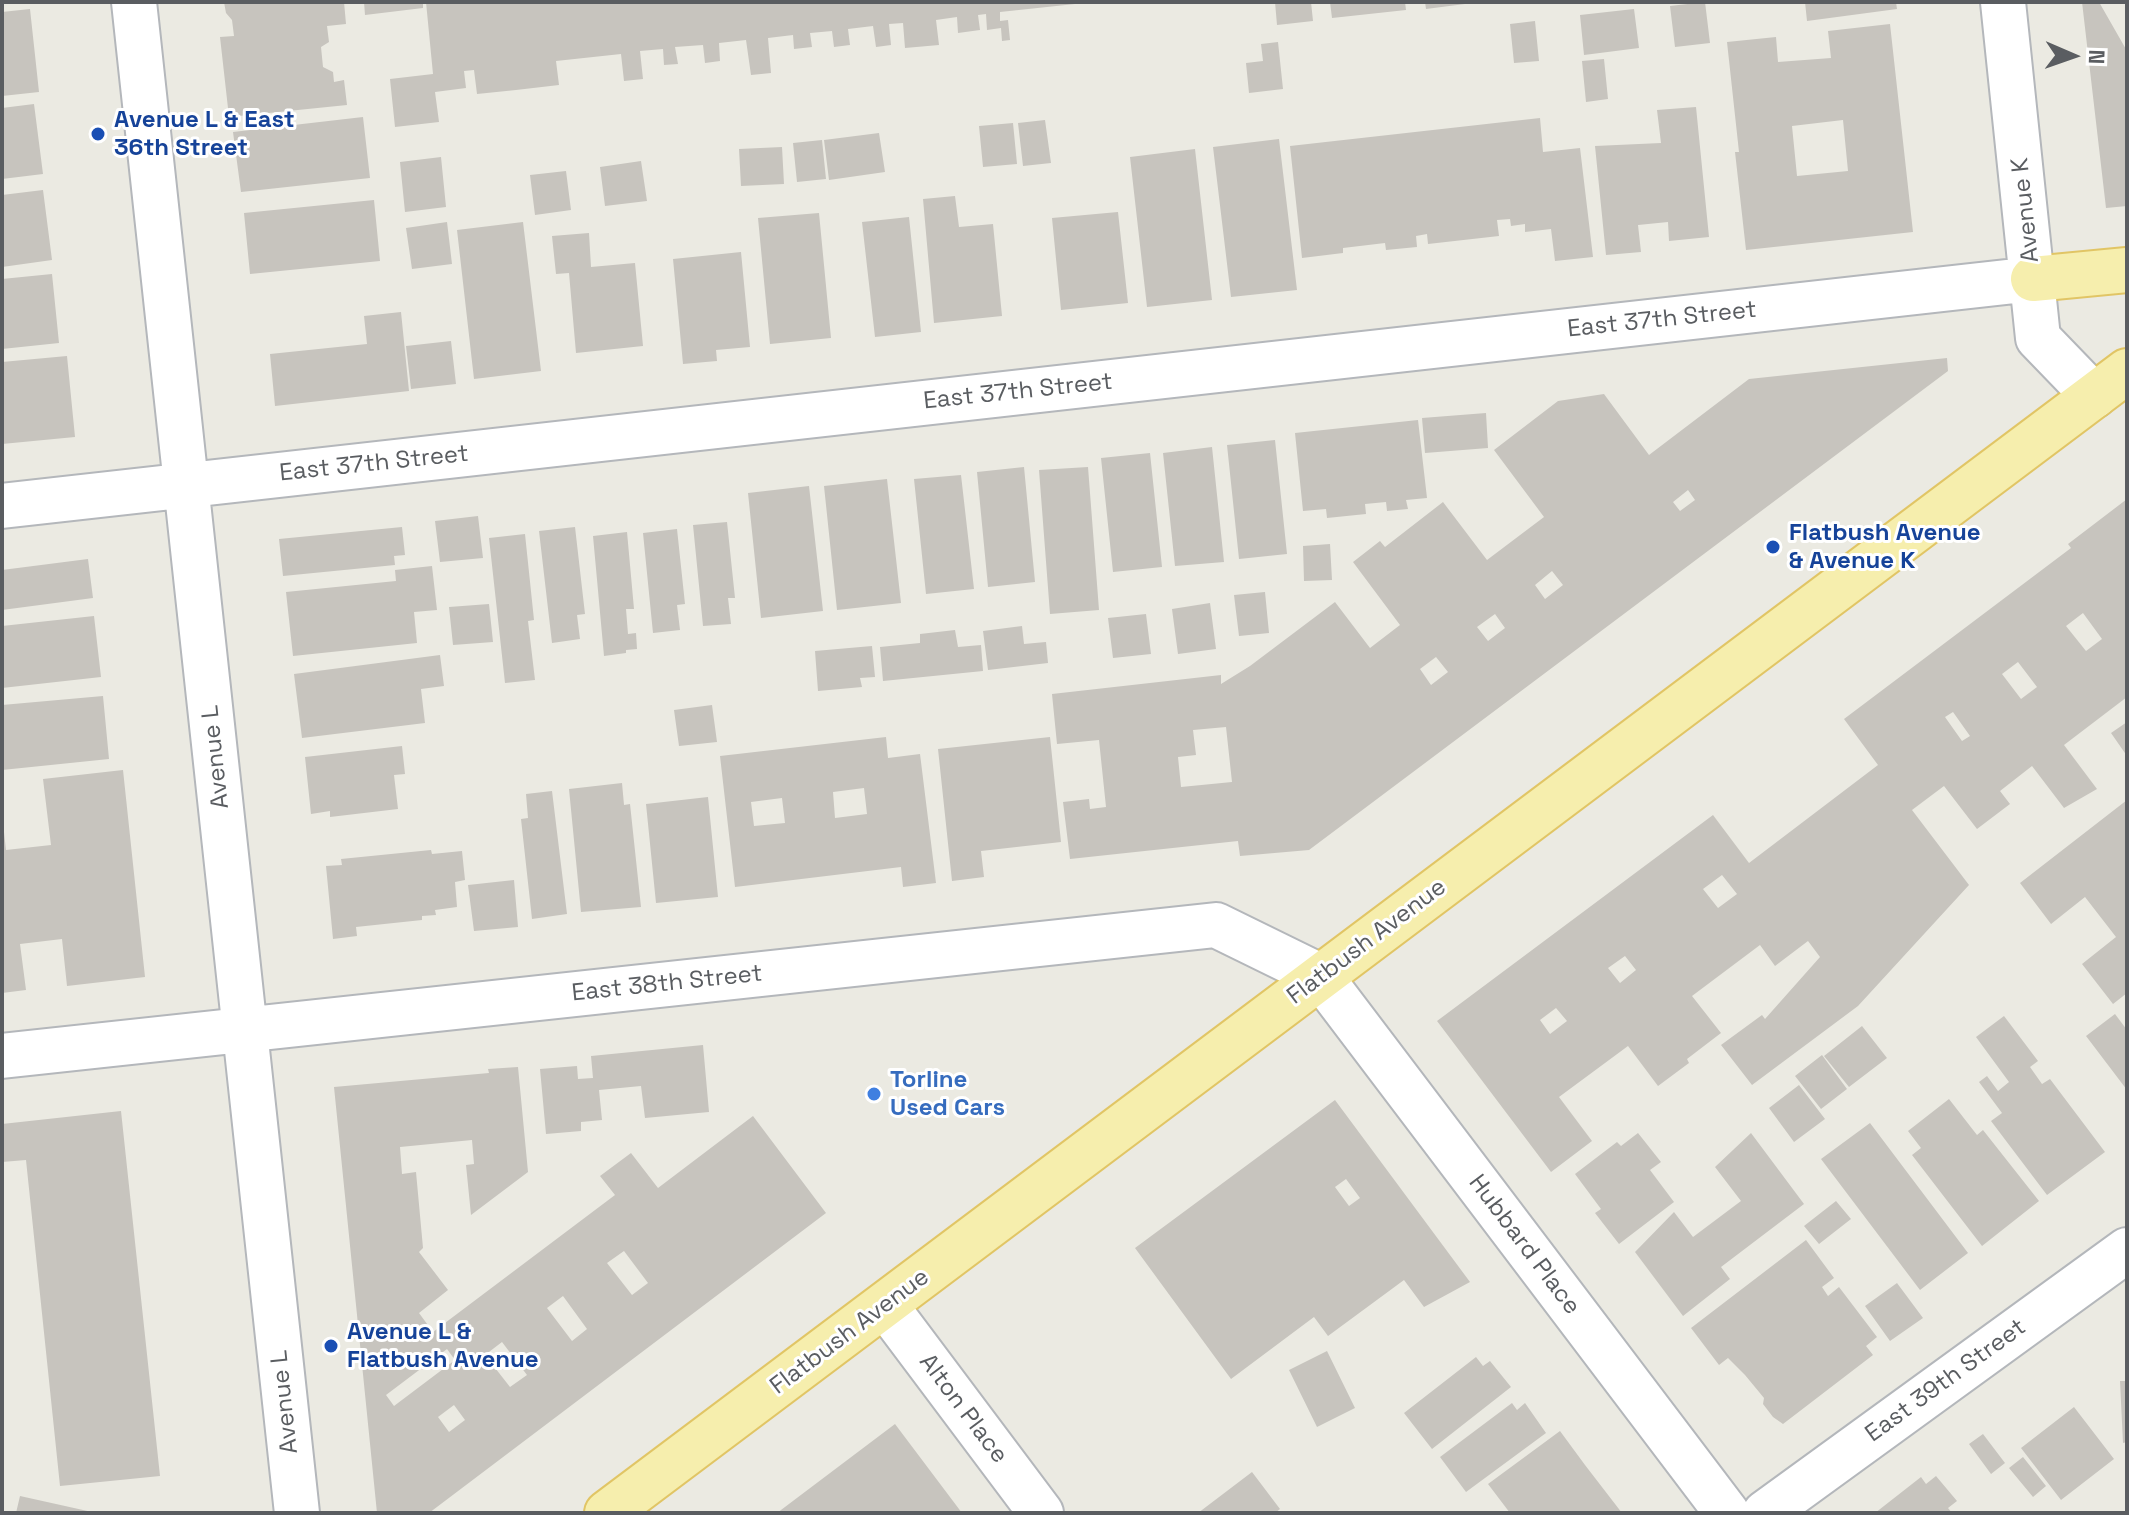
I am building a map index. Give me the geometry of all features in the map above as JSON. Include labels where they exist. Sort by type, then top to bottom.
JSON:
[{"type":"main road","points":[[2033,279],[2127,270]]},
{"type":"main road","name":"Flatbush Avenue","points":[[607,1513],[2111,384]]},
{"type":"street","name":"Avenue L","points":[[134,2],[297,1513]]},
{"type":"street","name":"Avenue K","points":[[2003,2],[2038,338],[2111,384]]},
{"type":"street","name":"East 37th Street","points":[[2,506],[2033,279]]},
{"type":"street","name":"East 38th Street","points":[[2,1056],[1216,925],[1320,976]]},
{"type":"street","name":"Hubbard Place","points":[[1320,976],[1727,1513]]},
{"type":"street","name":"East 39th Street","points":[[1765,1513],[2127,1250]]},
{"type":"street","name":"Alton Place","points":[[885,1305],[1041,1513]]},
{"type":"building","points":[[224,2],[344,2],[346,24],[327,26],[329,42],[321,47],[323,67],[333,72],[334,82],[344,80],[347,105],[229,117],[220,37],[234,36],[232,20],[226,13]]},
{"type":"building","points":[[364,2],[423,2],[423,8],[365,15]]},
{"type":"building","points":[[426,2],[1075,4],[1000,12],[1000,21],[1008,20],[1010,40],[1002,41],[1001,28],[987,30],[986,14],[978,15],[980,30],[958,33],[957,17],[936,20],[939,45],[905,48],[903,23],[889,24],[891,45],[876,47],[873,26],[848,29],[850,45],[834,47],[832,31],[810,33],[812,47],[794,49],[793,35],[768,38],[771,73],[751,75],[746,40],[719,43],[720,61],[705,63],[703,45],[675,47],[678,64],[664,65],[663,49],[640,51],[643,79],[624,81],[621,54],[556,61],[559,85],[516,90],[477,94],[474,70],[464,71],[466,88],[435,92],[439,122],[395,127],[390,79],[433,74]]},
{"type":"building","points":[[1275,2],[1311,2],[1313,21],[1277,25]]},
{"type":"building","points":[[1330,2],[1405,2],[1406,10],[1332,18]]},
{"type":"building","points":[[1425,2],[1465,2],[1465,4],[1426,9]]},
{"type":"building","points":[[1705,2],[1710,43],[1675,47],[1670,6]]},
{"type":"building","points":[[1805,2],[1896,2],[1897,9],[1807,21]]},
{"type":"building","points":[[2082,2],[2099,2],[2127,51],[2127,206],[2106,208]]},
{"type":"building","points":[[30,9],[39,92],[2,96],[2,12]]},
{"type":"building","points":[[1634,9],[1639,48],[1584,55],[1580,15]]},
{"type":"building","points":[[1535,21],[1539,61],[1514,63],[1510,24]]},
{"type":"building","points":[[1890,24],[1913,232],[1746,250],[1727,42],[1776,37],[1778,62],[1831,58],[1828,31]],"holes":[[[1843,120],[1848,171],[1797,176],[1792,126]]]},
{"type":"building","points":[[1278,42],[1283,89],[1249,93],[1246,63],[1263,61],[1261,44]]},
{"type":"building","points":[[1604,59],[1608,99],[1586,102],[1582,61]]},
{"type":"building","points":[[34,104],[43,174],[2,179],[2,108]]},
{"type":"building","points":[[1696,107],[1709,237],[1669,241],[1668,222],[1638,225],[1641,252],[1606,255],[1595,146],[1661,143],[1657,110]]},
{"type":"building","points":[[363,117],[370,178],[241,192],[233,132]]},
{"type":"building","points":[[1540,118],[1543,152],[1580,148],[1593,257],[1555,261],[1551,229],[1525,232],[1525,224],[1511,226],[1510,219],[1497,220],[1499,236],[1428,244],[1427,234],[1416,236],[1417,247],[1386,250],[1385,243],[1343,248],[1343,253],[1302,258],[1290,146]]},
{"type":"building","points":[[1045,120],[1051,163],[1023,166],[1018,123]]},
{"type":"building","points":[[1013,123],[1017,164],[983,167],[979,126]]},
{"type":"building","points":[[879,133],[885,172],[829,180],[824,140]]},
{"type":"building","points":[[1279,139],[1297,290],[1231,297],[1213,147]]},
{"type":"building","points":[[822,140],[826,179],[797,182],[793,143]]},
{"type":"building","points":[[782,147],[784,184],[741,186],[739,149]]},
{"type":"building","points":[[1195,149],[1212,300],[1147,307],[1130,157]]},
{"type":"building","points":[[441,157],[446,207],[405,212],[400,162]]},
{"type":"building","points":[[641,161],[647,201],[605,206],[600,167]]},
{"type":"building","points":[[566,171],[571,210],[535,215],[530,175]]},
{"type":"building","points":[[43,190],[52,260],[2,267],[2,195]]},
{"type":"building","points":[[955,196],[959,227],[993,224],[1002,316],[934,323],[923,199]]},
{"type":"building","points":[[374,200],[380,261],[250,274],[244,213]]},
{"type":"building","points":[[1118,212],[1128,303],[1061,310],[1052,218]]},
{"type":"building","points":[[819,213],[831,338],[770,344],[758,218]]},
{"type":"building","points":[[909,217],[921,332],[875,337],[862,222]]},
{"type":"building","points":[[447,222],[452,264],[412,269],[406,228]]},
{"type":"building","points":[[523,222],[541,371],[474,379],[457,230]]},
{"type":"building","points":[[589,233],[591,267],[635,263],[643,346],[576,353],[569,273],[556,274],[552,236]]},
{"type":"building","points":[[741,252],[750,347],[716,350],[717,361],[683,364],[673,259]]},
{"type":"building","points":[[52,274],[59,343],[2,349],[2,279]]},
{"type":"building","points":[[401,312],[409,391],[275,406],[270,354],[367,344],[364,316]]},
{"type":"building","points":[[451,341],[456,384],[411,389],[406,346]]},
{"type":"building","points":[[67,356],[75,437],[2,444],[2,362]]},
{"type":"building","points":[[1947,358],[1948,371],[1309,850],[1240,856],[1238,841],[1070,859],[1063,802],[1089,799],[1090,809],[1106,807],[1099,740],[1057,744],[1052,694],[1221,675],[1221,684],[1335,602],[1370,648],[1400,625],[1353,562],[1380,541],[1385,547],[1443,502],[1487,560],[1544,517],[1494,450],[1558,401],[1604,394],[1649,455],[1749,379]],"holes":[[[1688,490],[1695,500],[1680,511],[1673,502]],[[1552,571],[1563,585],[1545,599],[1535,585]],[[1495,614],[1505,628],[1488,641],[1477,627]],[[1436,657],[1448,672],[1431,685],[1420,669]],[[1226,727],[1232,782],[1181,787],[1178,757],[1196,755],[1193,730]]]},
{"type":"building","points":[[1486,413],[1488,448],[1425,453],[1422,418]]},
{"type":"building","points":[[1418,420],[1427,498],[1406,500],[1408,509],[1387,511],[1386,502],[1365,504],[1366,514],[1327,518],[1326,509],[1303,511],[1295,433]]},
{"type":"building","points":[[1275,440],[1287,554],[1239,559],[1227,445]]},
{"type":"building","points":[[1212,447],[1224,562],[1175,566],[1163,453]]},
{"type":"building","points":[[1150,453],[1162,567],[1113,572],[1101,458]]},
{"type":"building","points":[[1024,467],[1035,582],[988,587],[977,472]]},
{"type":"building","points":[[1088,467],[1099,610],[1050,614],[1039,470]]},
{"type":"building","points":[[961,475],[974,589],[926,594],[914,479]]},
{"type":"building","points":[[887,479],[901,603],[837,610],[824,486]]},
{"type":"building","points":[[809,486],[823,611],[761,618],[748,493]]},
{"type":"building","points":[[2127,499],[2127,697],[2064,745],[2097,789],[2064,808],[2032,766],[2000,791],[2010,804],[1977,829],[1944,786],[1912,810],[1969,885],[1858,1006],[1752,1085],[1721,1045],[1762,1015],[1765,1019],[1820,957],[1808,941],[1775,966],[1760,945],[1692,996],[1721,1033],[1687,1059],[1689,1063],[1658,1086],[1628,1046],[1559,1097],[1592,1141],[1551,1172],[1437,1021],[1713,815],[1749,863],[1878,765],[1844,719],[2071,548],[2068,544]],"holes":[[[2083,613],[2102,639],[2086,651],[2066,626]],[[2018,662],[2037,687],[2021,699],[2002,674]],[[1953,712],[1970,736],[1962,741],[1945,717]],[[1722,875],[1737,894],[1718,908],[1703,889]],[[1625,956],[1636,970],[1620,983],[1608,968]],[[1556,1008],[1567,1021],[1550,1034],[1540,1020]]]},
{"type":"building","points":[[478,516],[483,558],[440,562],[435,521]]},
{"type":"building","points":[[727,522],[735,598],[728,598],[731,624],[703,626],[693,525]]},
{"type":"building","points":[[402,527],[405,555],[394,556],[395,565],[283,576],[279,539]]},
{"type":"building","points":[[575,527],[585,614],[577,615],[580,639],[552,643],[539,531]]},
{"type":"building","points":[[677,529],[685,604],[677,605],[680,630],[653,633],[643,533]]},
{"type":"building","points":[[627,532],[634,609],[626,609],[628,634],[636,633],[637,649],[604,656],[593,536]]},
{"type":"building","points":[[525,534],[534,620],[528,621],[535,680],[505,683],[489,538]]},
{"type":"building","points":[[1330,544],[1332,580],[1304,581],[1303,546]]},
{"type":"building","points":[[88,559],[93,598],[2,610],[2,570]]},
{"type":"building","points":[[432,566],[437,610],[414,612],[417,643],[293,656],[286,592],[396,581],[395,570]]},
{"type":"building","points":[[1265,592],[1269,633],[1239,636],[1234,595]]},
{"type":"building","points":[[1210,603],[1216,649],[1178,654],[1172,609]]},
{"type":"building","points":[[489,604],[493,642],[453,645],[449,607]]},
{"type":"building","points":[[1146,614],[1151,654],[1113,658],[1108,618]]},
{"type":"building","points":[[94,616],[101,677],[2,688],[2,626]]},
{"type":"building","points":[[1022,626],[1024,644],[1046,642],[1048,663],[988,670],[983,631]]},
{"type":"building","points":[[955,630],[958,647],[981,645],[983,671],[883,681],[880,647],[920,643],[920,634]]},
{"type":"building","points":[[872,646],[875,677],[860,678],[862,687],[818,691],[815,651]]},
{"type":"building","points":[[440,655],[444,686],[421,689],[425,723],[302,738],[294,674]]},
{"type":"building","points":[[103,696],[109,759],[2,770],[2,705]]},
{"type":"building","points":[[712,705],[717,742],[679,746],[674,710]]},
{"type":"building","points":[[2127,722],[2127,756],[2111,733]]},
{"type":"building","points":[[886,737],[888,758],[920,754],[936,883],[903,887],[901,867],[735,887],[720,756]],"holes":[[[864,788],[867,814],[835,818],[833,792]],[[782,798],[785,823],[754,826],[751,802]]]},
{"type":"building","points":[[1050,737],[1061,842],[981,851],[984,877],[952,881],[938,749]]},
{"type":"building","points":[[402,746],[405,774],[394,775],[398,809],[330,817],[330,811],[311,814],[305,757]]},
{"type":"building","points":[[123,770],[145,977],[67,986],[62,939],[20,944],[26,990],[2,993],[2,832],[6,850],[51,845],[43,779]]},
{"type":"building","points":[[622,783],[624,805],[630,804],[641,907],[581,912],[569,789]]},
{"type":"building","points":[[552,791],[567,914],[532,919],[521,819],[528,818],[526,794]]},
{"type":"building","points":[[708,797],[718,897],[656,903],[646,804]]},
{"type":"building","points":[[2127,800],[2127,993],[2113,1004],[2082,964],[2116,937],[2085,897],[2051,924],[2020,883]]},
{"type":"building","points":[[431,850],[432,854],[462,851],[465,880],[455,882],[457,907],[435,910],[436,915],[422,916],[422,920],[356,927],[357,936],[333,939],[326,866],[342,865],[341,859]]},
{"type":"building","points":[[514,880],[518,927],[474,931],[468,885]]},
{"type":"building","points":[[2115,1014],[2127,1030],[2127,1090],[2086,1036]]},
{"type":"building","points":[[2004,1016],[2038,1061],[2030,1067],[2042,1084],[2050,1079],[2105,1152],[2047,1195],[1991,1121],[2002,1113],[1979,1082],[1987,1076],[1998,1091],[2009,1082],[1976,1037]]},
{"type":"building","points":[[1862,1026],[1887,1058],[1849,1087],[1824,1056]]},
{"type":"building","points":[[703,1045],[709,1112],[645,1118],[641,1086],[599,1090],[602,1120],[581,1122],[581,1131],[546,1134],[540,1069],[577,1066],[578,1079],[593,1078],[591,1056]]},
{"type":"building","points":[[1822,1055],[1847,1089],[1821,1109],[1795,1076]]},
{"type":"building","points":[[518,1067],[528,1172],[471,1215],[466,1165],[474,1164],[472,1140],[400,1147],[402,1174],[416,1172],[423,1248],[419,1252],[448,1290],[419,1313],[433,1332],[615,1195],[600,1176],[631,1153],[658,1188],[753,1116],[826,1213],[429,1513],[377,1513],[334,1087],[489,1073],[488,1069]],"holes":[[[624,1251],[648,1283],[632,1295],[607,1263]],[[563,1296],[587,1329],[572,1341],[547,1308]],[[502,1342],[527,1375],[510,1387],[485,1355]],[[447,1349],[455,1360],[394,1406],[386,1395]],[[454,1405],[465,1420],[449,1432],[438,1417]]]},
{"type":"building","points":[[1799,1085],[1825,1119],[1794,1142],[1769,1108]]},
{"type":"building","points":[[1949,1099],[1977,1135],[1983,1130],[2039,1201],[1982,1246],[1912,1155],[1921,1148],[1908,1131]]},
{"type":"building","points":[[1335,1100],[1470,1282],[1424,1307],[1404,1280],[1328,1336],[1314,1317],[1231,1379],[1135,1248]],"holes":[[[1346,1179],[1360,1198],[1349,1206],[1335,1187]]]},
{"type":"building","points":[[121,1111],[160,1476],[60,1486],[26,1160],[2,1162],[2,1124]]},
{"type":"building","points":[[1870,1123],[1968,1253],[1920,1290],[1821,1159]]},
{"type":"building","points":[[1638,1133],[1661,1162],[1650,1170],[1674,1202],[1619,1244],[1595,1213],[1601,1209],[1575,1174],[1617,1142],[1621,1146]]},
{"type":"building","points":[[1751,1133],[1804,1204],[1721,1267],[1730,1279],[1683,1316],[1635,1252],[1674,1212],[1693,1237],[1741,1201],[1715,1167]]},
{"type":"building","points":[[1836,1201],[1851,1219],[1819,1244],[1804,1226]]},
{"type":"building","points":[[1806,1240],[1834,1278],[1822,1287],[1828,1296],[1839,1287],[1877,1337],[1866,1346],[1873,1355],[1783,1424],[1773,1417],[1763,1404],[1764,1398],[1745,1375],[1728,1358],[1719,1365],[1691,1328]]},
{"type":"building","points":[[1897,1283],[1923,1318],[1890,1341],[1865,1306]]},
{"type":"building","points":[[1327,1351],[1355,1408],[1317,1427],[1289,1370]]},
{"type":"building","points":[[1476,1357],[1483,1366],[1490,1361],[1511,1387],[1432,1449],[1404,1413]]},
{"type":"building","points":[[2120,1381],[2127,1381],[2127,1442],[2123,1443]]},
{"type":"building","points":[[1512,1403],[1517,1410],[1525,1403],[1546,1433],[1466,1492],[1440,1457]]},
{"type":"building","points":[[2074,1407],[2114,1459],[2061,1500],[2021,1448]]},
{"type":"building","points":[[895,1424],[962,1513],[777,1513]]},
{"type":"building","points":[[1560,1431],[1622,1513],[1510,1513],[1488,1484]]},
{"type":"building","points":[[1983,1434],[2005,1463],[1991,1474],[1969,1444]]},
{"type":"building","points":[[2023,1457],[2046,1486],[2033,1497],[2009,1468]]},
{"type":"building","points":[[1252,1472],[1280,1509],[1275,1513],[1198,1513]]},
{"type":"building","points":[[1936,1476],[1957,1501],[1948,1508],[1952,1513],[1875,1513],[1921,1477],[1926,1484]]},
{"type":"building","points":[[20,1496],[92,1512],[92,1513],[16,1513]]},
{"type":"place","name":"Avenue L & East 36th Street","points":[[98,134]]},
{"type":"place","name":"Flatbush Avenue & Avenue K","points":[[1773,547]]},
{"type":"place","name":"Torline Used Cars","points":[[874,1094]]},
{"type":"place","name":"Avenue L & Flatbush Avenue","points":[[331,1346]]}]
